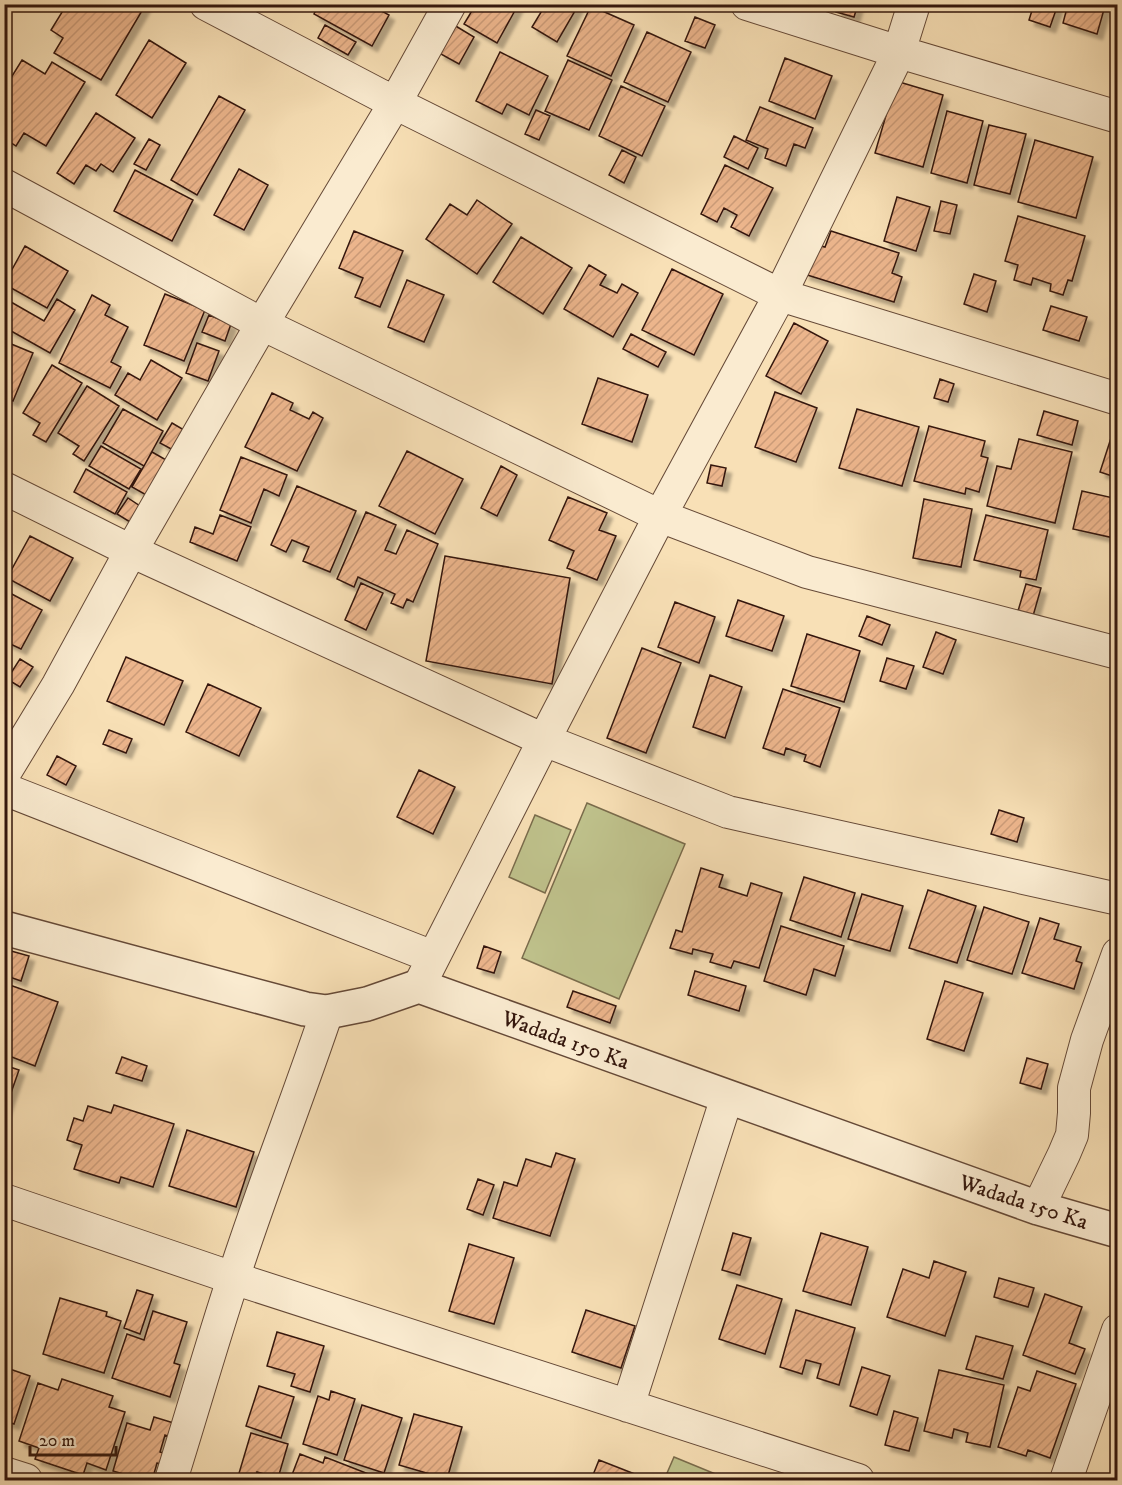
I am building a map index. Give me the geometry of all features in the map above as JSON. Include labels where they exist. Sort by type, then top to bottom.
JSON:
[{"type":"street","points":[[206,4],[394,103],[780,295],[1118,399]]},
{"type":"street","points":[[4,774],[58,685],[131,551],[262,324],[394,103],[450,4]]},
{"type":"street","points":[[747,4],[1118,117]]},
{"type":"street","points":[[4,928],[305,1009],[327,1012],[367,1004],[419,986],[660,516],[780,295],[899,52],[914,4]]},
{"type":"street","points":[[4,185],[262,324],[660,516],[807,572],[1118,653]]},
{"type":"street","points":[[4,488],[131,551],[544,740],[728,812],[1118,899]]},
{"type":"street","points":[[4,789],[433,957]]},
{"type":"street","points":[[1038,1208],[1072,1135],[1074,1088],[1087,1040],[1118,954]]},
{"type":"street","name":"Wadada 150 Ka","points":[[419,986],[1038,1208],[1118,1231]]},
{"type":"street","points":[[171,1480],[233,1278],[327,1012]]},
{"type":"street","points":[[628,1406],[727,1097]]},
{"type":"street","points":[[4,1200],[233,1278],[858,1480]]},
{"type":"street","points":[[1066,1480],[1118,1330]]},
{"type":"street","points":[[4,1473],[26,1480]]},
{"type":"green space","points":[[587,803],[685,844],[619,999],[522,958]]},
{"type":"green space","points":[[535,815],[571,830],[545,893],[509,877]]},
{"type":"green space","points":[[674,1457],[730,1480],[664,1480]]},
{"type":"building","points":[[67,4],[146,4],[101,80],[54,53],[63,38],[51,30]]},
{"type":"building","points":[[319,4],[369,4],[389,15],[372,46],[314,14]]},
{"type":"building","points":[[476,4],[518,5],[497,43],[464,24]]},
{"type":"building","points":[[546,4],[579,4],[557,42],[532,27]]},
{"type":"building","points":[[839,4],[858,4],[854,17],[836,12]]},
{"type":"building","points":[[1034,4],[1050,4],[1057,7],[1050,27],[1029,20]]},
{"type":"building","points":[[1068,4],[1105,6],[1097,34],[1063,23]]},
{"type":"building","points":[[591,6],[634,25],[611,76],[567,56]]},
{"type":"building","points":[[695,17],[715,25],[705,48],[685,41]]},
{"type":"building","points":[[325,25],[356,42],[348,55],[318,38]]},
{"type":"building","points":[[454,25],[474,37],[459,64],[439,53]]},
{"type":"building","points":[[647,32],[691,52],[668,102],[624,82]]},
{"type":"building","points":[[149,40],[186,63],[152,118],[116,95]]},
{"type":"building","points":[[500,52],[548,76],[529,115],[507,104],[502,114],[476,101]]},
{"type":"building","points":[[785,58],[832,76],[815,119],[769,101]]},
{"type":"building","points":[[22,60],[45,74],[52,62],[85,82],[46,146],[24,133],[16,146],[4,138],[4,89]]},
{"type":"building","points":[[568,60],[612,80],[589,130],[545,111]]},
{"type":"building","points":[[896,81],[943,95],[923,167],[875,153]]},
{"type":"building","points":[[621,86],[665,106],[642,156],[599,136]]},
{"type":"building","points":[[219,96],[245,110],[197,195],[171,180]]},
{"type":"building","points":[[760,107],[813,128],[805,148],[794,144],[786,166],[765,158],[768,149],[746,140]]},
{"type":"building","points":[[536,110],[550,116],[539,140],[525,134]]},
{"type":"building","points":[[947,111],[983,121],[967,183],[931,173]]},
{"type":"building","points":[[96,113],[135,138],[113,172],[101,164],[96,171],[86,165],[74,184],[57,173]]},
{"type":"building","points":[[989,125],[1026,134],[1010,194],[974,185]]},
{"type":"building","points":[[734,136],[758,148],[748,169],[724,157]]},
{"type":"building","points":[[149,139],[160,145],[146,170],[134,164]]},
{"type":"building","points":[[1035,140],[1093,157],[1076,218],[1018,202]]},
{"type":"building","points":[[622,150],[636,157],[624,183],[609,175]]},
{"type":"building","points":[[725,165],[773,188],[749,236],[731,227],[737,215],[724,208],[717,222],[701,214]]},
{"type":"building","points":[[239,169],[268,185],[244,230],[214,215]]},
{"type":"building","points":[[135,170],[193,200],[172,241],[114,211]]},
{"type":"building","points":[[897,197],[930,207],[916,251],[884,241]]},
{"type":"building","points":[[477,200],[512,224],[477,274],[426,239],[450,204],[467,215]]},
{"type":"building","points":[[941,201],[957,205],[950,234],[934,231]]},
{"type":"building","points":[[1018,216],[1085,236],[1072,281],[1068,280],[1063,295],[1050,291],[1051,284],[1033,278],[1031,285],[1014,280],[1018,265],[1005,261]]},
{"type":"building","points":[[354,231],[403,251],[380,307],[355,297],[363,278],[339,268]]},
{"type":"building","points":[[831,231],[899,253],[892,273],[902,277],[894,302],[804,274],[813,244],[825,247]]},
{"type":"building","points":[[521,237],[572,268],[543,314],[493,282]]},
{"type":"building","points":[[25,246],[68,271],[47,308],[4,284]]},
{"type":"building","points":[[589,265],[606,275],[600,285],[617,293],[622,284],[638,293],[613,337],[564,309]]},
{"type":"building","points":[[672,269],[723,294],[694,355],[642,330]]},
{"type":"building","points":[[974,274],[996,281],[987,312],[964,304]]},
{"type":"building","points":[[407,280],[444,295],[424,342],[388,327]]},
{"type":"building","points":[[165,294],[205,310],[184,361],[144,345]]},
{"type":"building","points":[[92,295],[110,305],[105,315],[128,327],[111,362],[121,367],[110,388],[59,363]]},
{"type":"building","points":[[4,298],[44,321],[57,299],[75,310],[50,353],[4,327]]},
{"type":"building","points":[[1051,306],[1087,317],[1079,341],[1043,330]]},
{"type":"building","points":[[209,315],[231,324],[225,341],[202,332]]},
{"type":"building","points":[[794,323],[828,341],[801,394],[766,376]]},
{"type":"building","points":[[1118,332],[1118,357],[1111,355]]},
{"type":"building","points":[[631,334],[666,352],[658,367],[623,349]]},
{"type":"building","points":[[4,341],[33,353],[13,401],[4,397]]},
{"type":"building","points":[[197,343],[219,351],[208,381],[186,373]]},
{"type":"building","points":[[151,360],[182,378],[157,420],[115,395],[128,373],[140,380]]},
{"type":"building","points":[[52,365],[82,383],[46,442],[33,435],[40,423],[23,413]]},
{"type":"building","points":[[598,378],[648,395],[632,442],[582,424]]},
{"type":"building","points":[[940,379],[954,384],[948,402],[934,398]]},
{"type":"building","points":[[87,386],[119,406],[84,461],[73,454],[79,446],[58,433]]},
{"type":"building","points":[[775,392],[817,408],[796,462],[755,447]]},
{"type":"building","points":[[272,393],[293,403],[290,410],[309,419],[313,412],[323,418],[297,471],[245,447]]},
{"type":"building","points":[[123,409],[163,431],[144,466],[103,443]]},
{"type":"building","points":[[857,409],[919,427],[902,486],[839,468]]},
{"type":"building","points":[[1044,411],[1078,421],[1072,445],[1037,435]]},
{"type":"building","points":[[172,423],[184,430],[173,450],[160,443]]},
{"type":"building","points":[[929,426],[985,441],[981,456],[988,458],[979,492],[966,488],[965,494],[914,481]]},
{"type":"building","points":[[1112,435],[1118,437],[1118,478],[1100,472]]},
{"type":"building","points":[[1019,439],[1072,452],[1055,523],[987,506],[997,466],[1011,469]]},
{"type":"building","points":[[101,446],[141,469],[129,489],[89,466]]},
{"type":"building","points":[[407,451],[463,479],[435,534],[379,506]]},
{"type":"building","points":[[152,452],[168,461],[148,496],[132,487]]},
{"type":"building","points":[[241,457],[287,475],[279,496],[264,489],[251,523],[220,510]]},
{"type":"building","points":[[711,465],[726,468],[722,486],[707,483]]},
{"type":"building","points":[[501,466],[517,475],[497,516],[481,508]]},
{"type":"building","points":[[86,469],[127,492],[115,514],[74,492]]},
{"type":"building","points":[[297,486],[356,511],[330,572],[303,561],[309,547],[292,540],[286,552],[271,545]]},
{"type":"building","points":[[1082,491],[1118,499],[1118,524],[1114,538],[1073,529]]},
{"type":"building","points":[[568,497],[607,513],[599,530],[616,536],[597,580],[567,568],[574,551],[549,540]]},
{"type":"building","points":[[128,498],[140,506],[130,522],[117,514]]},
{"type":"building","points":[[924,499],[972,509],[961,567],[913,558]]},
{"type":"building","points":[[366,512],[396,525],[385,550],[396,554],[407,530],[438,544],[413,602],[407,599],[403,608],[391,603],[395,594],[358,577],[354,587],[337,579]]},
{"type":"building","points":[[220,515],[251,527],[237,561],[190,542],[195,527],[213,534]]},
{"type":"building","points":[[986,515],[1048,530],[1036,580],[1020,577],[1021,571],[974,560]]},
{"type":"building","points":[[30,536],[73,558],[50,601],[7,578]]},
{"type":"building","points":[[1118,555],[1118,582],[1111,580]]},
{"type":"building","points":[[445,556],[570,578],[552,684],[426,661]]},
{"type":"building","points":[[361,583],[383,593],[366,630],[345,620]]},
{"type":"building","points":[[1026,584],[1041,588],[1033,616],[1018,611]]},
{"type":"building","points":[[8,592],[42,610],[21,649],[4,641],[4,599]]},
{"type":"building","points":[[738,600],[784,616],[772,651],[726,636]]},
{"type":"building","points":[[675,602],[715,617],[699,663],[658,647]]},
{"type":"building","points":[[867,616],[890,625],[882,645],[859,636]]},
{"type":"building","points":[[936,632],[956,640],[943,674],[923,667]]},
{"type":"building","points":[[807,634],[860,651],[844,702],[791,686]]},
{"type":"building","points":[[642,648],[681,663],[646,753],[607,738]]},
{"type":"building","points":[[126,657],[183,681],[164,725],[107,701]]},
{"type":"building","points":[[887,658],[914,666],[906,689],[880,681]]},
{"type":"building","points":[[20,659],[33,667],[20,687],[7,679]]},
{"type":"building","points":[[710,675],[742,687],[725,738],[693,727]]},
{"type":"building","points":[[208,684],[261,708],[239,756],[186,732]]},
{"type":"building","points":[[783,689],[840,708],[820,767],[804,761],[806,755],[786,748],[784,755],[763,748]]},
{"type":"building","points":[[109,730],[132,739],[126,753],[103,744]]},
{"type":"building","points":[[57,756],[76,766],[66,785],[47,775]]},
{"type":"building","points":[[419,770],[455,787],[433,834],[397,817]]},
{"type":"building","points":[[999,810],[1024,818],[1017,842],[991,834]]},
{"type":"building","points":[[701,868],[723,875],[719,887],[747,896],[751,883],[782,893],[759,968],[734,961],[731,968],[710,962],[713,954],[693,949],[692,954],[670,948],[676,930],[682,932]]},
{"type":"building","points":[[804,877],[855,893],[841,937],[790,920]]},
{"type":"building","points":[[928,890],[976,906],[957,963],[909,948]]},
{"type":"building","points":[[862,894],[903,906],[890,951],[848,939]]},
{"type":"building","points":[[984,907],[1029,922],[1012,974],[967,960]]},
{"type":"building","points":[[1040,918],[1059,924],[1054,939],[1081,947],[1076,961],[1082,963],[1074,989],[1022,973]]},
{"type":"building","points":[[781,926],[844,946],[835,976],[814,969],[806,995],[764,981]]},
{"type":"building","points":[[484,946],[501,952],[494,973],[477,968]]},
{"type":"building","points":[[4,949],[29,956],[21,981],[4,975]]},
{"type":"building","points":[[695,971],[746,986],[739,1011],[688,995]]},
{"type":"building","points":[[945,981],[983,993],[964,1051],[927,1039]]},
{"type":"building","points":[[4,983],[58,1002],[35,1066],[4,1054]]},
{"type":"building","points":[[573,991],[616,1006],[610,1023],[567,1007]]},
{"type":"building","points":[[122,1057],[147,1066],[142,1081],[116,1073]]},
{"type":"building","points":[[1027,1058],[1048,1064],[1041,1089],[1020,1083]]},
{"type":"building","points":[[4,1065],[19,1070],[4,1113]]},
{"type":"building","points":[[114,1105],[174,1124],[153,1187],[121,1177],[119,1183],[74,1169],[82,1145],[67,1140],[74,1118],[83,1121],[88,1106],[111,1113]]},
{"type":"building","points":[[187,1130],[254,1152],[236,1207],[169,1186]]},
{"type":"building","points":[[556,1153],[575,1159],[550,1236],[493,1218],[504,1182],[517,1186],[526,1159],[551,1167]]},
{"type":"building","points":[[478,1179],[494,1185],[483,1215],[467,1209]]},
{"type":"building","points":[[733,1233],[751,1238],[740,1275],[722,1270]]},
{"type":"building","points":[[821,1233],[868,1247],[851,1305],[803,1291]]},
{"type":"building","points":[[469,1244],[514,1258],[494,1324],[449,1311]]},
{"type":"building","points":[[934,1261],[966,1272],[945,1336],[887,1317],[903,1269],[929,1278]]},
{"type":"building","points":[[999,1278],[1034,1288],[1028,1307],[994,1297]]},
{"type":"building","points":[[737,1285],[782,1299],[765,1354],[719,1339]]},
{"type":"building","points":[[137,1290],[153,1295],[140,1334],[124,1328]]},
{"type":"building","points":[[1045,1294],[1082,1307],[1069,1343],[1085,1349],[1075,1374],[1023,1355]]},
{"type":"building","points":[[60,1298],[107,1312],[106,1316],[121,1321],[104,1373],[43,1354]]},
{"type":"building","points":[[586,1310],[635,1326],[621,1368],[572,1352]]},
{"type":"building","points":[[796,1310],[855,1328],[839,1385],[817,1378],[821,1364],[806,1360],[802,1374],[780,1367]]},
{"type":"building","points":[[153,1311],[187,1322],[174,1363],[180,1365],[170,1397],[112,1378],[127,1334],[144,1340]]},
{"type":"building","points":[[277,1332],[324,1346],[310,1392],[291,1386],[295,1374],[267,1366]]},
{"type":"building","points":[[976,1336],[1013,1346],[1003,1379],[966,1369]]},
{"type":"building","points":[[4,1367],[30,1376],[14,1424],[4,1421]]},
{"type":"building","points":[[862,1367],[890,1376],[877,1415],[850,1406]]},
{"type":"building","points":[[939,1370],[1004,1385],[990,1447],[966,1442],[968,1433],[954,1429],[952,1438],[924,1431]]},
{"type":"building","points":[[1037,1371],[1076,1384],[1050,1458],[1028,1450],[1026,1456],[998,1447],[1018,1387],[1030,1391]]},
{"type":"building","points":[[62,1379],[113,1396],[109,1407],[125,1412],[106,1470],[87,1463],[83,1475],[35,1459],[39,1448],[19,1441],[38,1383],[58,1390]]},
{"type":"building","points":[[259,1386],[294,1397],[281,1438],[246,1426]]},
{"type":"building","points":[[331,1391],[355,1399],[337,1455],[303,1444],[318,1396],[329,1400]]},
{"type":"building","points":[[362,1405],[402,1418],[384,1473],[344,1460]]},
{"type":"building","points":[[894,1411],[918,1418],[909,1451],[885,1445]]},
{"type":"building","points":[[414,1414],[462,1427],[447,1479],[399,1465]]},
{"type":"building","points":[[154,1417],[177,1424],[172,1438],[165,1435],[160,1452],[166,1454],[163,1464],[157,1463],[153,1477],[158,1480],[144,1480],[113,1471],[127,1423],[150,1430]]},
{"type":"building","points":[[251,1433],[288,1444],[278,1478],[257,1472],[255,1480],[237,1480]]},
{"type":"building","points":[[300,1454],[323,1463],[325,1457],[371,1475],[369,1480],[290,1480]]},
{"type":"building","points":[[599,1460],[650,1480],[591,1480]]}]
